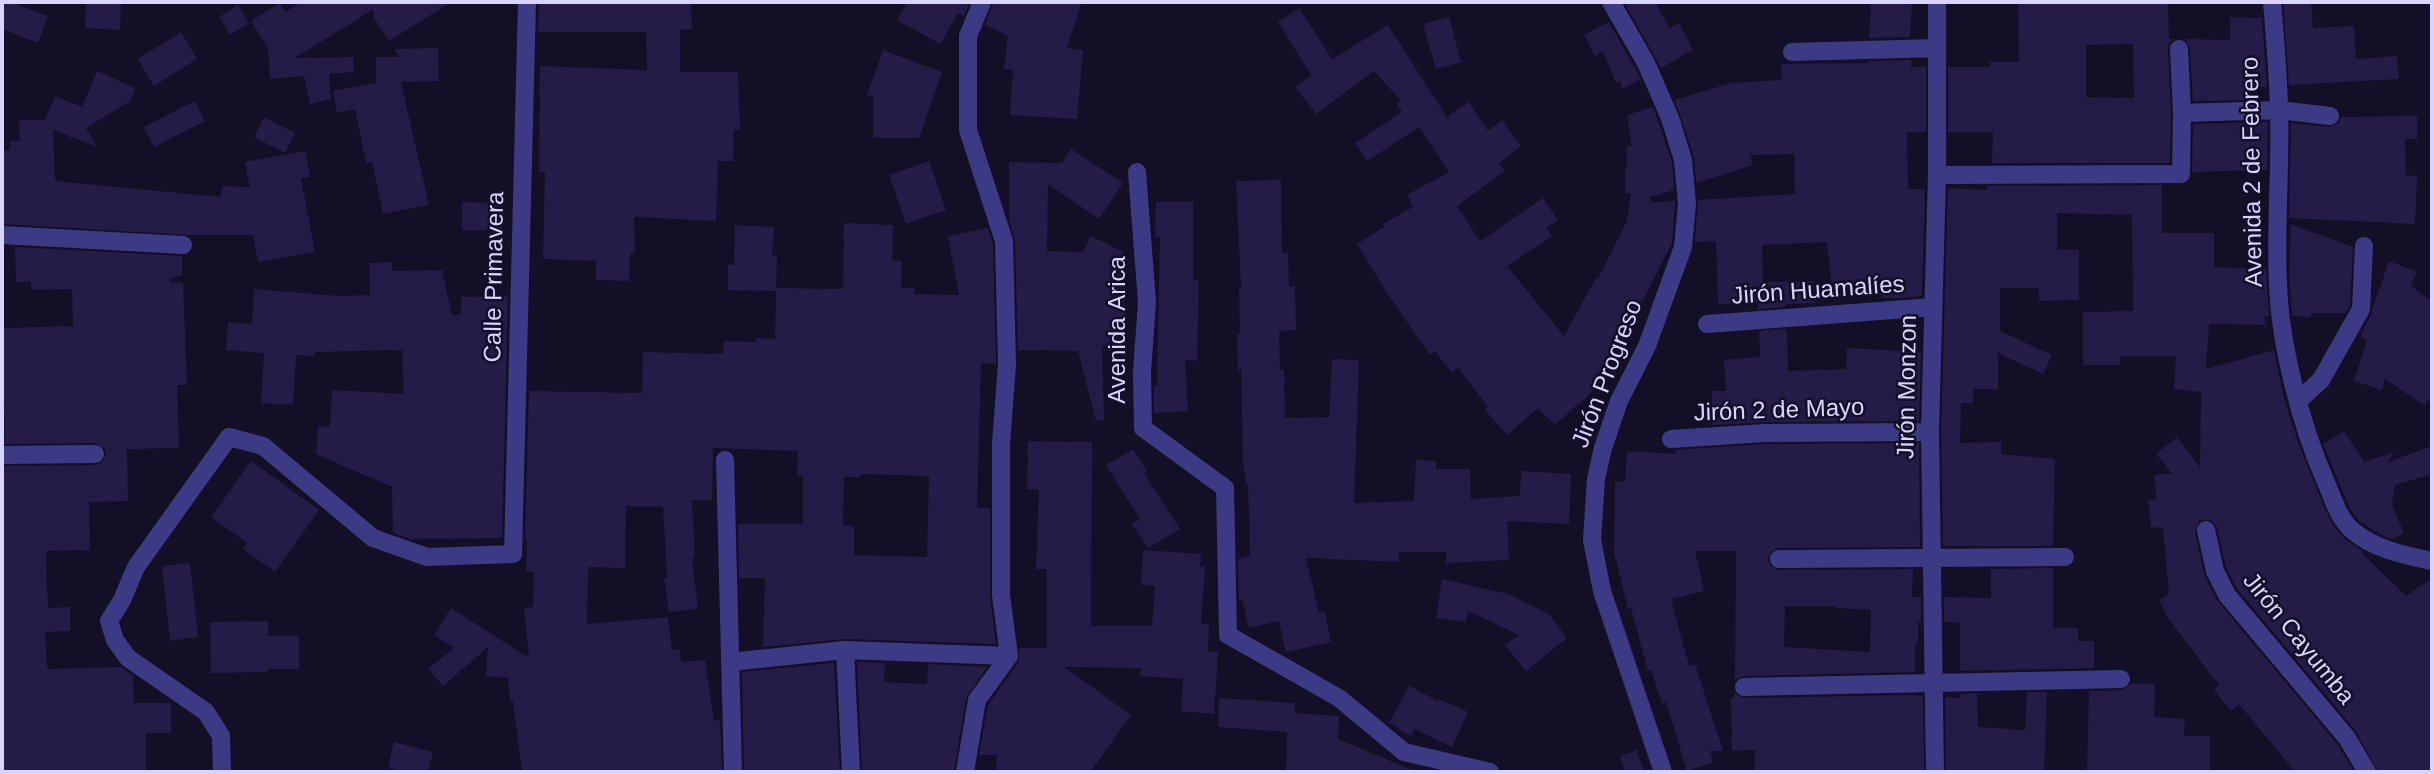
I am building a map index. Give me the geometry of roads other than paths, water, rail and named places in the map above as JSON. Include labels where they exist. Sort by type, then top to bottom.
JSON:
[{"type":"street","name":"Calle Primavera","points":[[222,772],[221,736],[206,712],[128,657],[115,640],[109,621],[122,600],[136,567],[229,437],[263,446],[373,538],[427,557],[513,554],[527,2]]},
{"type":"street","points":[[965,772],[977,700],[1009,656],[1001,595],[1001,443],[1007,365],[1004,240],[968,130],[968,36],[982,2]]},
{"type":"street","name":"Jirón Progreso","points":[[1611,2],[1646,63],[1670,118],[1683,160],[1687,204],[1683,247],[1647,346],[1619,401],[1603,448],[1596,479],[1592,540],[1602,591],[1662,772]]},
{"type":"street","name":"Jirón Monzon","points":[[1935,772],[1930,432],[1937,175],[1937,2]]},
{"type":"street","name":"Avenida 2 de Febrero","points":[[2272,2],[2279,110],[2278,286],[2285,342],[2298,401],[2316,459],[2336,506],[2351,530],[2377,546],[2401,555],[2432,561]]},
{"type":"street","points":[[1792,52],[1937,48]]},
{"type":"street","points":[[1937,175],[2181,174],[2179,49]]},
{"type":"street","points":[[2182,113],[2279,110],[2330,116]]},
{"type":"street","name":"Avenida Arica","points":[[1137,172],[1147,302],[1142,372],[1143,428],[1225,488],[1228,635],[1339,698],[1404,752],[1490,772]]},
{"type":"street","points":[[2,235],[183,245]]},
{"type":"street","points":[[2298,401],[2321,380],[2361,309],[2364,246]]},
{"type":"street","name":"Jirón Huamalíes","points":[[1707,324],[1933,307]]},
{"type":"street","name":"Jirón 2 de Mayo","points":[[1671,439],[1765,433],[1930,432]]},
{"type":"street","points":[[2,455],[95,454]]},
{"type":"street","points":[[725,460],[733,772]]},
{"type":"street","name":"Jirón Cayumba","points":[[2206,530],[2215,571],[2227,595],[2347,738],[2367,772]]},
{"type":"street","points":[[1779,559],[2065,556]]},
{"type":"street","points":[[730,662],[845,650],[1009,656]]},
{"type":"street","points":[[845,650],[851,772]]},
{"type":"street","points":[[1744,687],[2121,679]]}]
